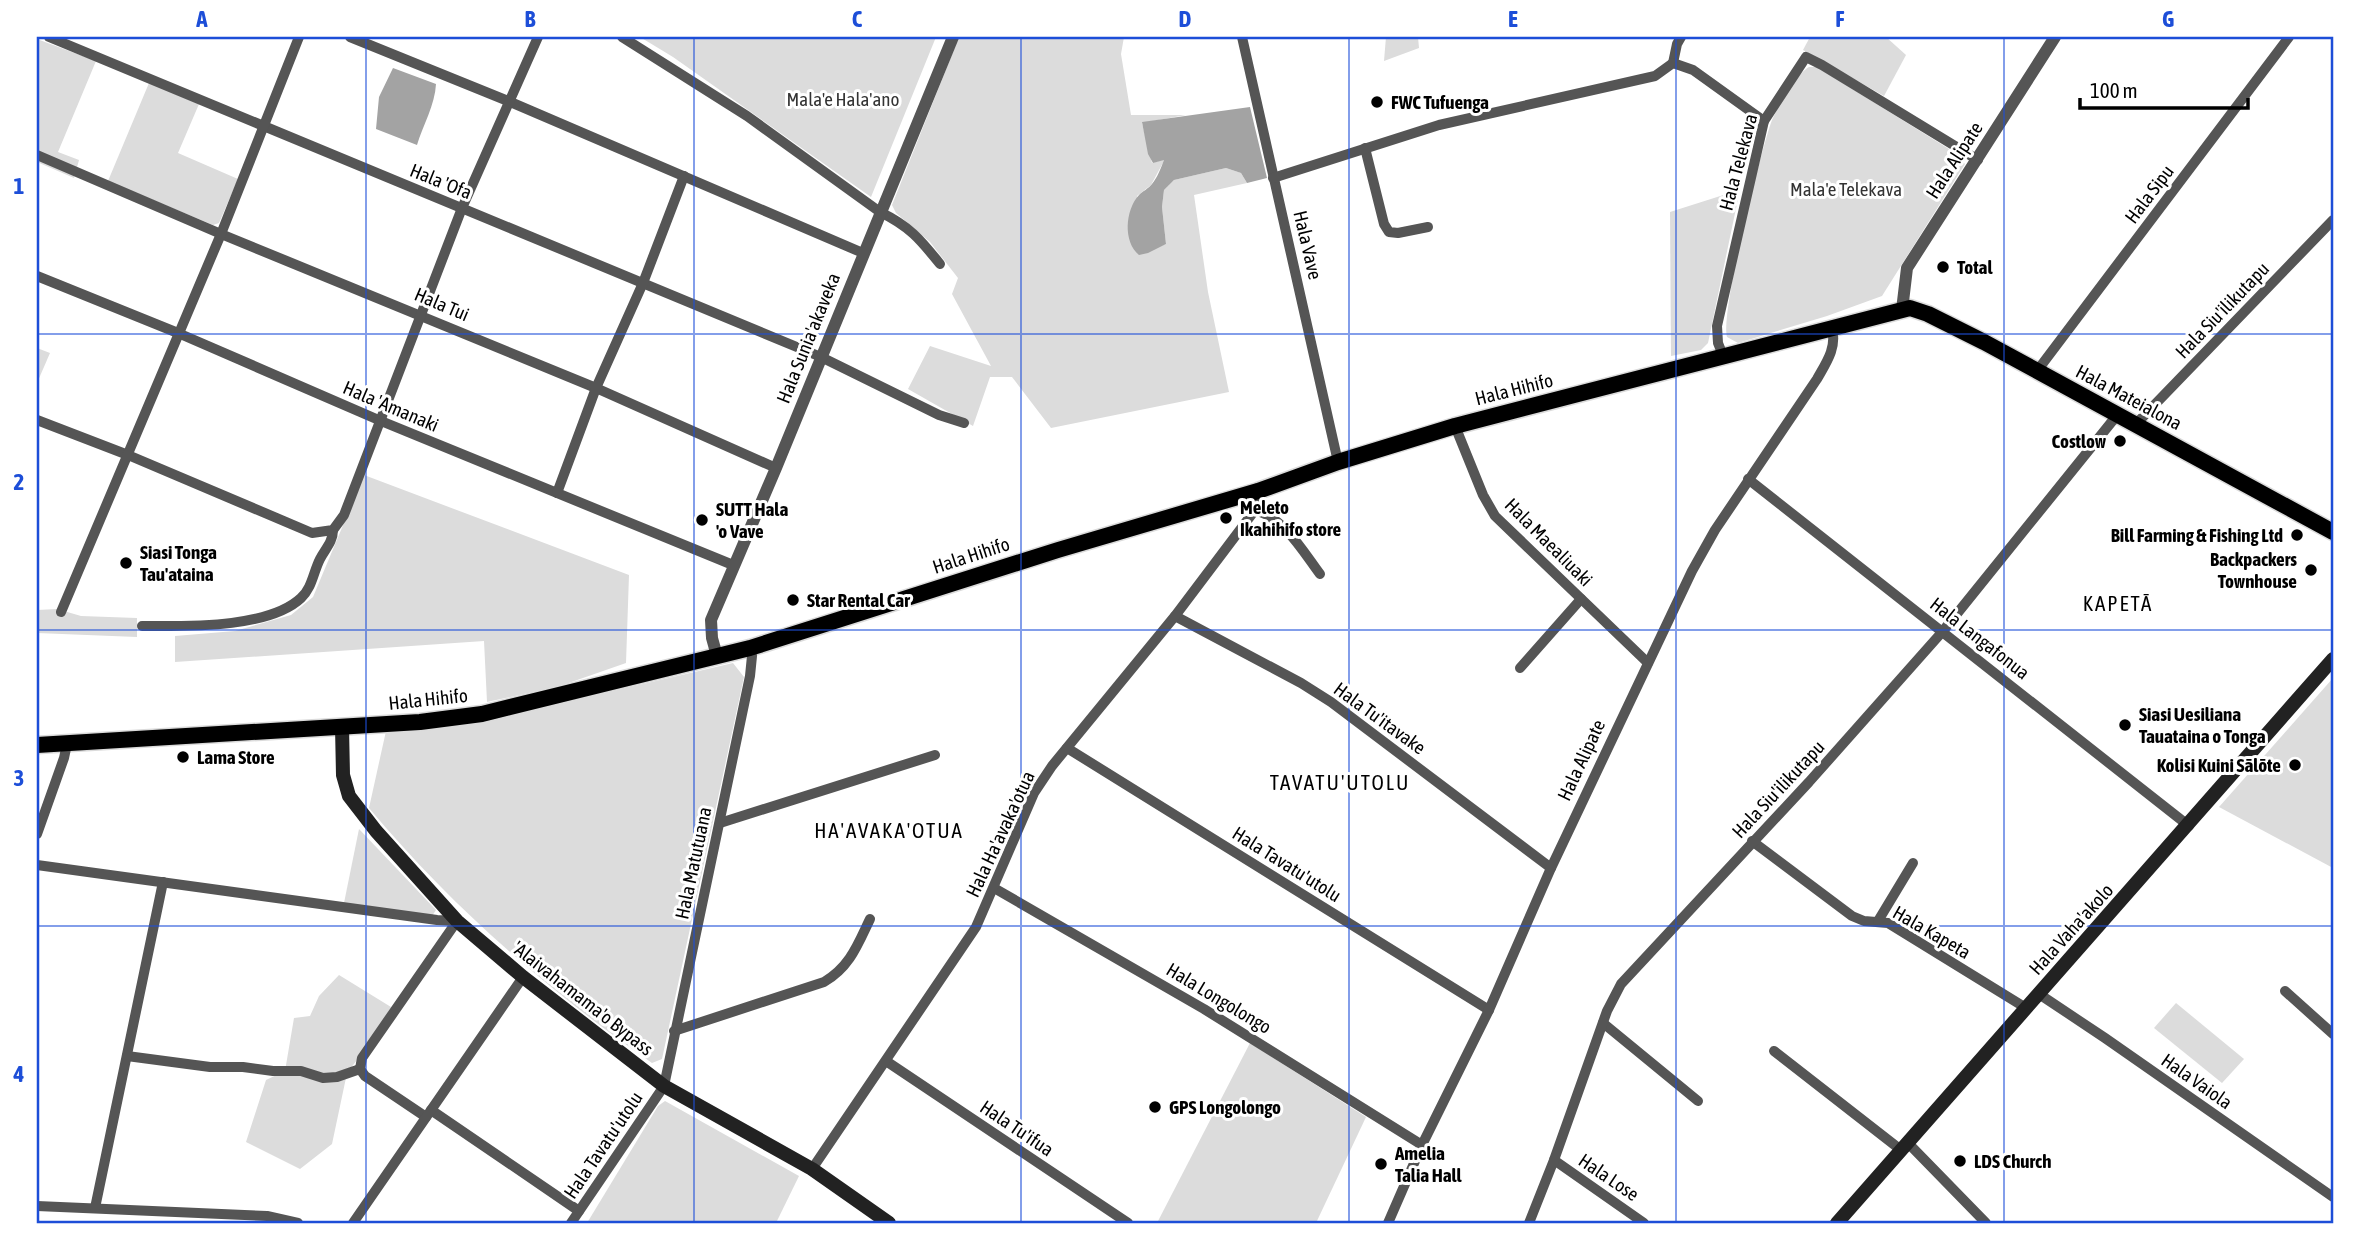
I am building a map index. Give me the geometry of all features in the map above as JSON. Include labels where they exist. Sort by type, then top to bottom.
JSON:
[{"type":"main road","name":"Hala Mateialona","points":[[1902,310],[1910,308],[1928,314],[2333,532]]},
{"type":"main road","name":"Hala Hihifo","points":[[37,746],[420,722],[482,714],[750,648],[1058,550],[1258,491],[1338,462],[1455,426],[1902,310]]},
{"type":"main road","name":"Hala Vaha'akolo","points":[[1837,1223],[2189,826],[2333,659]]},
{"type":"main road","name":"'Alaivahamama'o Bypass","points":[[342,727],[343,775],[349,796],[368,822],[457,920],[523,977],[664,1086],[811,1169],[889,1223]]},
{"type":"street","name":"Hala 'Ofa","points":[[49,37],[821,357],[939,415],[964,424]]},
{"type":"street","points":[[61,612],[221,234],[299,37]]},
{"type":"street","points":[[349,37],[508,101],[863,253]]},
{"type":"street","points":[[142,626],[223,625],[276,613],[300,599],[311,584],[320,559],[332,539],[332,530],[344,515],[462,208],[538,37]]},
{"type":"street","points":[[622,37],[747,116],[880,212],[901,222],[920,239],[940,264]]},
{"type":"street","name":"Hala Sunia'akaveka","points":[[717,656],[711,620],[953,37]]},
{"type":"street","name":"Hala Vave","points":[[1242,37],[1338,462]]},
{"type":"street","points":[[1273,178],[1439,125],[1655,76],[1674,63],[1681,37]]},
{"type":"street","name":"Hala Alipate","points":[[1902,310],[1907,268],[2055,37]]},
{"type":"street","name":"Hala Sipu","points":[[2036,372],[2289,37]]},
{"type":"street","name":"Hala Telekava","points":[[1724,358],[1718,343],[1717,326],[1764,121],[1806,57],[1978,160]]},
{"type":"street","points":[[1674,63],[1693,70],[1764,121]]},
{"type":"street","points":[[1364,148],[1384,224],[1389,232],[1398,233],[1428,227]]},
{"type":"street","name":"Hala Tui","points":[[37,155],[221,234],[596,388],[776,468]]},
{"type":"street","points":[[557,493],[596,388],[643,283],[684,176]]},
{"type":"street","name":"Hala Siu'ilikutapu","points":[[2136,424],[2333,220]]},
{"type":"street","name":"Hala 'Amanaki","points":[[37,276],[733,565]]},
{"type":"street","name":"Hala Alipate","points":[[1388,1223],[1422,1145],[1489,1010],[1551,868],[1692,571],[1715,530],[1817,379],[1831,352],[1834,339],[1832,330]]},
{"type":"street","name":"Hala Siu'ilikutapu","points":[[1529,1223],[1613,995],[1621,984],[1809,782],[1943,631],[2118,414]]},
{"type":"street","points":[[37,420],[128,455],[312,533],[332,530]]},
{"type":"street","name":"Hala Maealiuaki","points":[[1455,426],[1483,495],[1495,516],[1648,663]]},
{"type":"street","name":"Hala Langafonua","points":[[1748,480],[2189,826]]},
{"type":"street","name":"Hala Ha'avaka'otua","points":[[811,1169],[976,927],[1034,793],[1052,766],[1175,616],[1255,510],[1258,491]]},
{"type":"street","points":[[1255,510],[1268,514],[1287,530],[1320,574]]},
{"type":"street","points":[[1520,668],[1581,599]]},
{"type":"street","name":"Hala Tu'itavake","points":[[1175,616],[1301,683],[1331,702],[1551,868]]},
{"type":"street","name":"Hala Matutuana","points":[[664,1086],[750,676],[750,648]]},
{"type":"street","points":[[37,834],[64,758],[66,744]]},
{"type":"street","name":"Hala Tavatu'utolu","points":[[1067,748],[1489,1010]]},
{"type":"street","points":[[720,823],[935,755]]},
{"type":"street","name":"Hala Kapeta","points":[[1752,841],[1852,915],[1864,921],[1888,923],[2026,1008]]},
{"type":"street","points":[[1878,921],[1913,863]]},
{"type":"street","points":[[37,865],[437,920],[457,920]]},
{"type":"street","points":[[95,1208],[163,883]]},
{"type":"street","name":"Hala Longolongo","points":[[994,888],[1204,1009],[1422,1145]]},
{"type":"street","points":[[674,1031],[831,978],[838,974],[851,957],[870,919]]},
{"type":"street","points":[[457,920],[362,1058],[360,1069],[365,1076],[428,1113],[579,1211]]},
{"type":"street","points":[[353,1223],[523,977]]},
{"type":"street","points":[[2285,991],[2333,1034]]},
{"type":"street","name":"Hala Vaiola","points":[[2039,994],[2333,1197]]},
{"type":"street","points":[[1603,1023],[1698,1101]]},
{"type":"street","points":[[1774,1051],[1904,1147],[1986,1223]]},
{"type":"street","points":[[127,1056],[209,1067],[243,1067],[273,1072],[301,1071],[323,1078],[337,1077],[360,1069]]},
{"type":"street","name":"Hala Tu'ifua","points":[[886,1061],[1128,1223]]},
{"type":"street","name":"Hala Tavatu'utolu","points":[[571,1223],[664,1086]]},
{"type":"street","name":"Hala Lose","points":[[1554,1160],[1644,1223]]},
{"type":"street","points":[[37,1206],[95,1208],[203,1219],[267,1216],[298,1223]]},
{"type":"green space","name":"Mala'e Hala'ano","points":[[640,37],[936,37],[871,197],[673,57]]},
{"type":"green space","points":[[959,37],[1124,37],[1121,54],[1131,115],[1186,115],[1142,123],[1152,163],[1165,159],[1151,185],[1137,196],[1156,248],[1166,244],[1162,207],[1164,190],[1174,180],[1226,168],[1241,173],[1247,183],[1194,195],[1208,292],[1229,392],[1051,428],[1012,377],[990,377],[973,426],[908,389],[930,346],[991,366],[952,294],[958,278],[930,242],[896,213],[892,205]]},
{"type":"green space","points":[[1386,37],[1418,37],[1419,48],[1384,61]]},
{"type":"green space","points":[[1810,37],[1886,37],[1906,55],[1884,96],[1803,50]]},
{"type":"green space","points":[[37,39],[96,61],[58,152],[79,160],[74,178],[37,162]]},
{"type":"green space","name":"Mala'e Telekava","points":[[1809,67],[1817,67],[1957,154],[1965,164],[1882,296],[1738,343],[1727,337],[1726,322],[1735,265],[1759,163],[1775,114],[1794,83]]},
{"type":"green space","points":[[149,83],[199,104],[178,153],[238,179],[219,223],[213,225],[108,181]]},
{"type":"green space","name":"Mala'e Telekava","points":[[1736,191],[1739,194],[1708,343],[1701,350],[1671,356],[1670,212]]},
{"type":"green space","points":[[37,348],[50,353],[37,383]]},
{"type":"green space","points":[[364,475],[629,575],[626,663],[560,686],[487,702],[484,641],[175,662],[175,636],[235,631],[291,615],[313,597]]},
{"type":"green space","points":[[57,609],[81,616],[137,618],[137,637],[37,633],[37,610]]},
{"type":"green space","points":[[733,663],[744,677],[662,1059],[652,1063],[575,1006],[502,945],[433,879],[369,808],[386,731],[430,730],[485,721]]},
{"type":"green space","name":"Kolisi Kuini Sālōte","points":[[2333,678],[2333,868],[2219,807]]},
{"type":"green space","points":[[359,829],[436,910],[432,916],[344,903]]},
{"type":"green space","points":[[339,975],[391,1007],[373,1039],[347,1073],[332,1144],[300,1169],[246,1142],[266,1080],[285,1071],[294,1018],[310,1016],[319,996]]},
{"type":"green space","points":[[2176,1003],[2244,1059],[2222,1083],[2154,1028]]},
{"type":"green space","points":[[1250,1043],[1366,1117],[1316,1223],[1157,1223]]},
{"type":"green space","points":[[665,1101],[799,1176],[776,1223],[587,1223],[658,1106]]},
{"type":"shaded area","points":[[393,68],[436,84],[417,145],[376,129],[379,97]]},
{"type":"shaded area","points":[[1250,107],[1267,178],[1247,183],[1241,173],[1226,168],[1174,180],[1164,190],[1162,207],[1166,244],[1139,255],[1128,234],[1131,209],[1139,195],[1154,182],[1164,160],[1153,163],[1148,154],[1142,122]]},
{"type":"place","name":"FWC Tufuenga","points":[[1377,102]]},
{"type":"place","name":"Total","points":[[1943,267]]},
{"type":"place","name":"Costlow","points":[[2120,441]]},
{"type":"place","name":"Meleto Ikahihifo store","points":[[1226,518]]},
{"type":"place","name":"SUTT Hala 'o Vave","points":[[702,520]]},
{"type":"place","name":"Bill Farming & Fishing Ltd","points":[[2297,535]]},
{"type":"place","name":"Siasi Tonga Tau'ataina","points":[[126,563]]},
{"type":"place","name":"Backpackers Townhouse","points":[[2311,570]]},
{"type":"place","name":"Star Rental Car","points":[[793,600]]},
{"type":"place","name":"Siasi Uesiliana Tauataina o Tonga","points":[[2125,725]]},
{"type":"place","name":"Lama Store","points":[[183,757]]},
{"type":"place","name":"Kolisi Kuini Sālōte","points":[[2295,765]]},
{"type":"place","name":"GPS Longolongo","points":[[1155,1107]]},
{"type":"place","name":"LDS Church","points":[[1960,1161]]},
{"type":"place","name":"Amelia Talia Hall","points":[[1381,1164]]},
{"type":"district","name":"KAPETĀ","points":[[2118,603]]},
{"type":"district","name":"TAVATU'UTOLU","points":[[1340,782]]},
{"type":"district","name":"HA'AVAKA'OTUA","points":[[889,830]]}]
